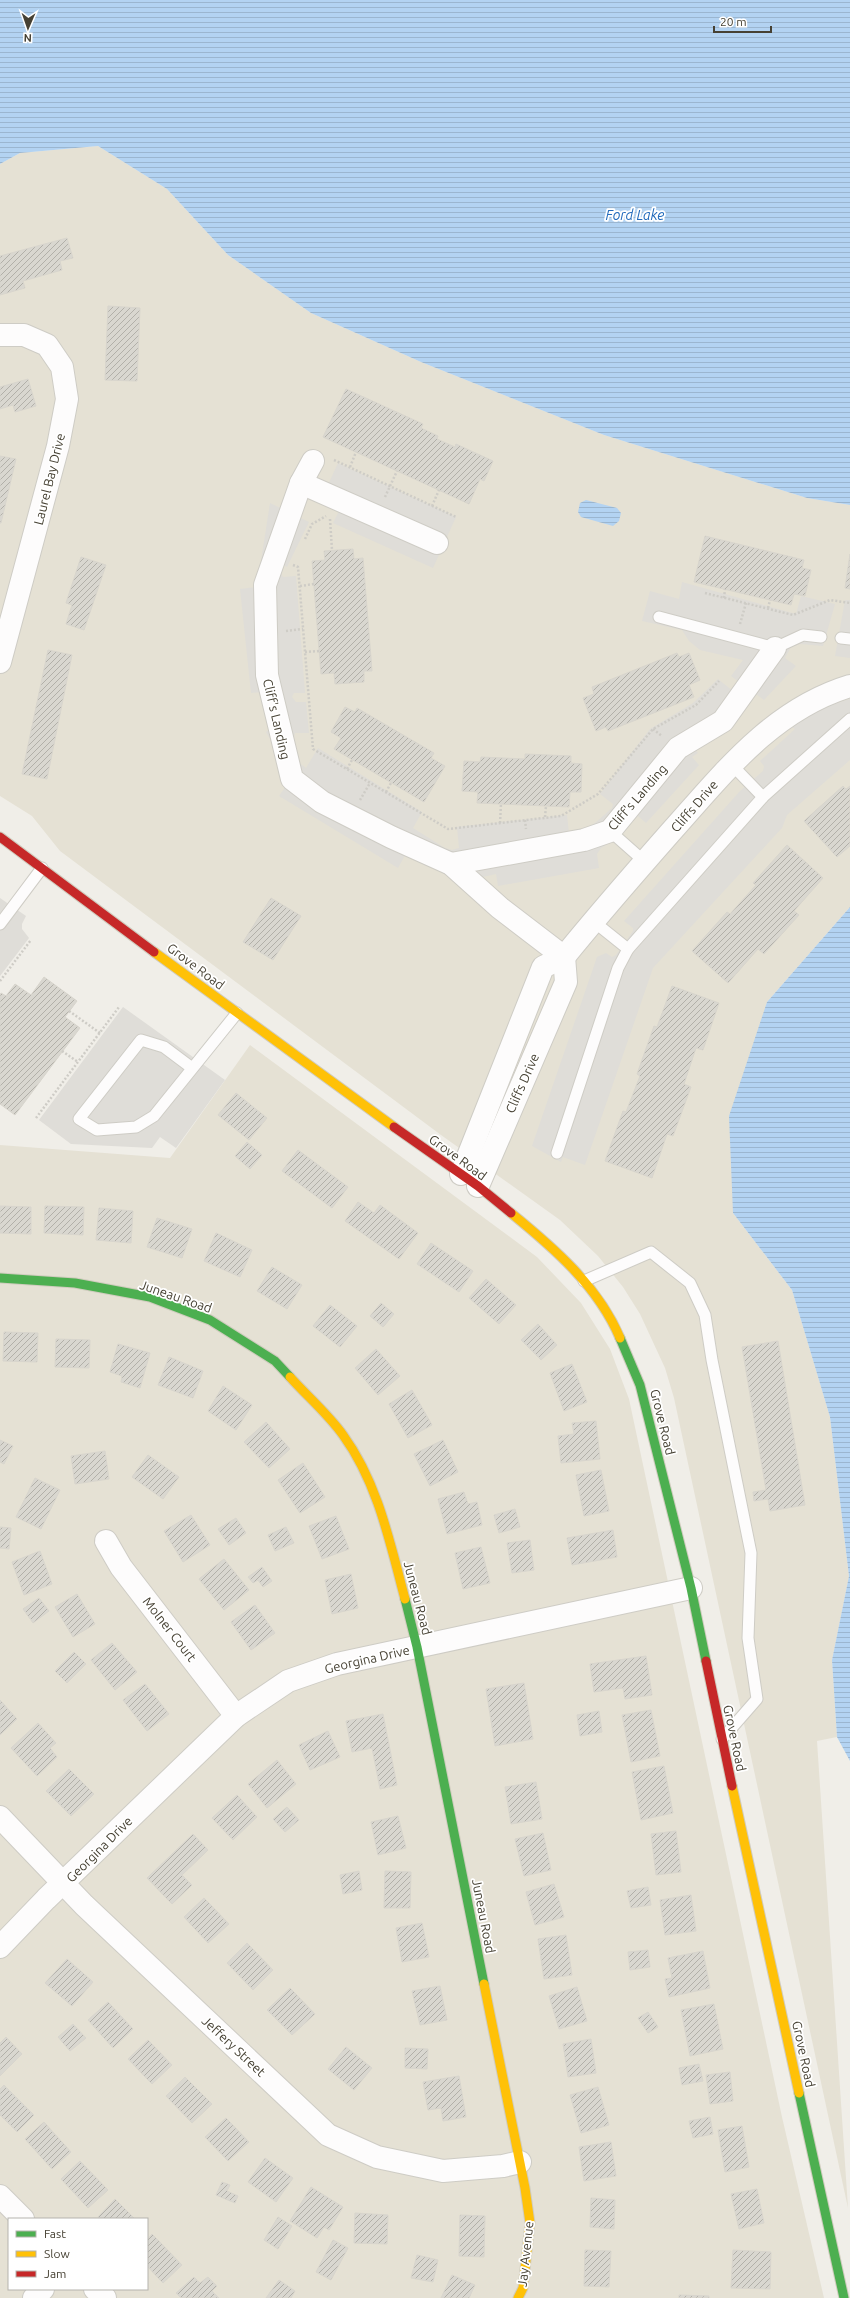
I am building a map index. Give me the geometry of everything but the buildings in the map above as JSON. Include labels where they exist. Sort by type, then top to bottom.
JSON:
[{"type":"main road","name":"Grove Road","points":[[0,837],[237,1013],[470,1180],[553,1247],[584,1281],[616,1328],[640,1385],[691,1588],[722,1739],[844,2298]]},
{"type":"main road","name":"Juneau Road","points":[[0,1278],[74,1283],[150,1297],[210,1320],[276,1361],[344,1436],[365,1474],[384,1519],[417,1647],[520,2162]]},
{"type":"main road","name":"Jay Avenue","points":[[518,2298],[523,2288],[530,2223],[520,2162]]},
{"type":"street","name":"Laurel Bay Drive","points":[[0,335],[24,335],[47,345],[62,367],[67,399],[58,446],[0,662]]},
{"type":"street","name":"Cliff's Landing","points":[[313,461],[301,483],[265,585],[266,675],[292,779],[322,802],[391,837],[451,864],[500,908],[564,956]]},
{"type":"street","points":[[301,483],[437,543]]},
{"type":"street","name":"Cliff's Landing","points":[[451,864],[584,840],[610,831],[678,748],[723,720],[775,648]]},
{"type":"street","name":"Cliffs Drive","points":[[470,1180],[566,982],[564,956],[593,921],[732,764],[792,712],[835,691],[850,686]]},
{"type":"street","name":"Molner Court","points":[[106,1541],[121,1567],[236,1716]]},
{"type":"street","name":"Georgina Drive","points":[[0,1947],[46,1899],[65,1883],[236,1716],[288,1682],[337,1664],[691,1588]]},
{"type":"street","name":"Jeffery Street","points":[[0,1817],[65,1883],[84,1905],[328,2135],[377,2157],[443,2171],[503,2166],[520,2162]]},
{"type":"street","points":[[0,2196],[22,2218]]},
{"type":"street","points":[[34,2298],[42,2290]]},
{"type":"street","points":[[96,2290],[105,2298]]},
{"type":"lane","points":[[659,617],[775,648],[803,635],[821,637]]},
{"type":"lane","points":[[557,1153],[618,968],[628,949],[763,798],[850,719]]},
{"type":"lane","points":[[732,764],[763,798]]},
{"type":"lane","points":[[610,831],[645,862]]},
{"type":"lane","points":[[0,924],[42,868]]},
{"type":"lane","points":[[593,921],[628,949]]},
{"type":"lane","points":[[192,1068],[164,1047],[141,1040],[79,1119],[97,1130],[136,1127],[154,1116],[237,1013]]},
{"type":"lane","points":[[584,1281],[651,1252],[690,1284],[705,1315],[712,1360],[751,1553],[748,1638],[757,1699],[722,1739]]},
{"type":"path","points":[[350,467],[356,452]]},
{"type":"path","points":[[334,460],[456,517]]},
{"type":"path","points":[[390,486],[397,471]]},
{"type":"path","points":[[432,506],[438,490]]},
{"type":"path","points":[[302,544],[312,524],[330,514],[332,550]]},
{"type":"path","points":[[296,558],[293,565],[298,567],[313,749],[448,828],[561,816],[598,794],[653,729],[696,705],[719,681]]},
{"type":"path","points":[[300,586],[314,584]]},
{"type":"path","points":[[724,598],[726,589]]},
{"type":"path","points":[[705,593],[793,615],[830,600],[850,603]]},
{"type":"path","points":[[768,608],[770,600]]},
{"type":"path","points":[[737,638],[746,603]]},
{"type":"path","points":[[305,652],[319,651]]},
{"type":"path","points":[[347,769],[352,760]]},
{"type":"path","points":[[386,792],[391,783]]},
{"type":"path","points":[[500,823],[501,804]]},
{"type":"path","points":[[545,817],[546,806]]},
{"type":"path","points":[[0,981],[31,940]]},
{"type":"path","points":[[36,1118],[119,1007]]},
{"type":"path","points":[[69,1011],[100,1033]]},
{"type":"path","points":[[62,1051],[78,1062]]},
{"type":"shaded area","points":[[98,146],[167,189],[228,255],[311,313],[421,362],[604,435],[807,498],[850,505],[850,907],[767,1002],[733,1213],[792,1290],[830,1417],[849,1576],[832,1660],[837,1737],[817,1741],[848,2208],[674,1398],[665,1368],[640,1314],[623,1287],[598,1256],[560,1220],[441,1135],[60,851],[32,816],[0,796],[0,164],[20,153]]},
{"type":"shaded area","points":[[338,463],[456,517],[433,568],[333,523],[340,509],[321,500]]},
{"type":"shaded area","points":[[270,503],[309,522],[287,567],[279,563],[277,566],[283,577],[296,576],[305,693],[294,693],[292,697],[296,702],[306,702],[309,733],[295,733],[294,737],[298,762],[306,768],[318,748],[422,812],[413,828],[445,848],[452,850],[459,848],[457,827],[567,815],[569,833],[580,832],[595,823],[612,808],[613,804],[600,794],[650,729],[693,703],[718,679],[749,704],[736,719],[694,748],[698,753],[692,757],[699,765],[646,823],[638,816],[608,844],[601,848],[597,854],[599,868],[498,886],[496,874],[460,882],[408,850],[398,868],[279,796],[286,786],[274,746],[266,732],[273,727],[264,692],[251,693],[240,589],[257,587]]},
{"type":"shaded area","points":[[682,582],[796,614],[801,596],[835,604],[823,646],[800,644],[791,647],[785,658],[796,666],[764,700],[731,676],[743,660],[700,650],[689,641],[682,630],[642,621],[650,591],[679,599]]},
{"type":"shaded area","points":[[845,600],[850,600],[850,658],[835,656]]},
{"type":"shaded area","points":[[850,699],[850,760],[787,815],[782,828],[653,968],[585,1165],[563,1157],[561,1162],[532,1146],[597,957],[606,953],[612,957],[616,955],[633,931],[633,928],[624,921],[740,791],[763,771],[764,766],[760,761],[795,729],[792,727],[823,707]]},
{"type":"shaded area","points":[[0,898],[26,916],[22,924],[22,929],[29,938],[0,976]]},
{"type":"shaded area","points":[[123,1007],[225,1080],[176,1148],[160,1137],[152,1148],[71,1144],[39,1120]]},
{"type":"shaded area","points":[[250,1045],[537,1257],[581,1303],[610,1349],[629,1399],[782,2117],[824,2298],[0,2298],[0,1145],[170,1158]]},
{"type":"water","name":"Ford Lake","points":[[0,0],[850,0],[850,505],[807,498],[604,435],[421,362],[311,313],[228,255],[167,189],[98,146],[20,153],[0,164]]},
{"type":"water","points":[[586,500],[617,508],[621,513],[619,521],[613,526],[581,517],[578,512],[580,503]]},
{"type":"water","points":[[850,907],[850,1761],[837,1737],[832,1660],[849,1576],[830,1417],[792,1290],[733,1213],[729,1116],[767,1002]]},
{"type":"traffic: fast","points":[[0,1278],[75,1283],[150,1297],[210,1320],[275,1361],[290,1377]]},
{"type":"traffic: fast","points":[[620,1338],[640,1385],[691,1588],[706,1661]]},
{"type":"traffic: fast","points":[[405,1599],[417,1647],[484,1984]]},
{"type":"traffic: fast","points":[[799,2093],[844,2298]]},
{"type":"traffic: slow","points":[[154,952],[394,1127]]},
{"type":"traffic: slow","points":[[511,1213],[559,1254],[587,1285],[600,1301],[620,1338]]},
{"type":"traffic: slow","points":[[290,1377],[337,1427],[355,1454],[365,1473],[382,1514],[405,1599]]},
{"type":"traffic: slow","points":[[732,1786],[799,2093]]},
{"type":"traffic: slow","points":[[484,1984],[525,2188],[530,2223],[523,2288],[518,2298]]},
{"type":"traffic: jam","points":[[0,837],[154,952]]},
{"type":"traffic: jam","points":[[394,1127],[478,1186],[511,1213]]},
{"type":"traffic: jam","points":[[706,1661],[732,1786]]}]
